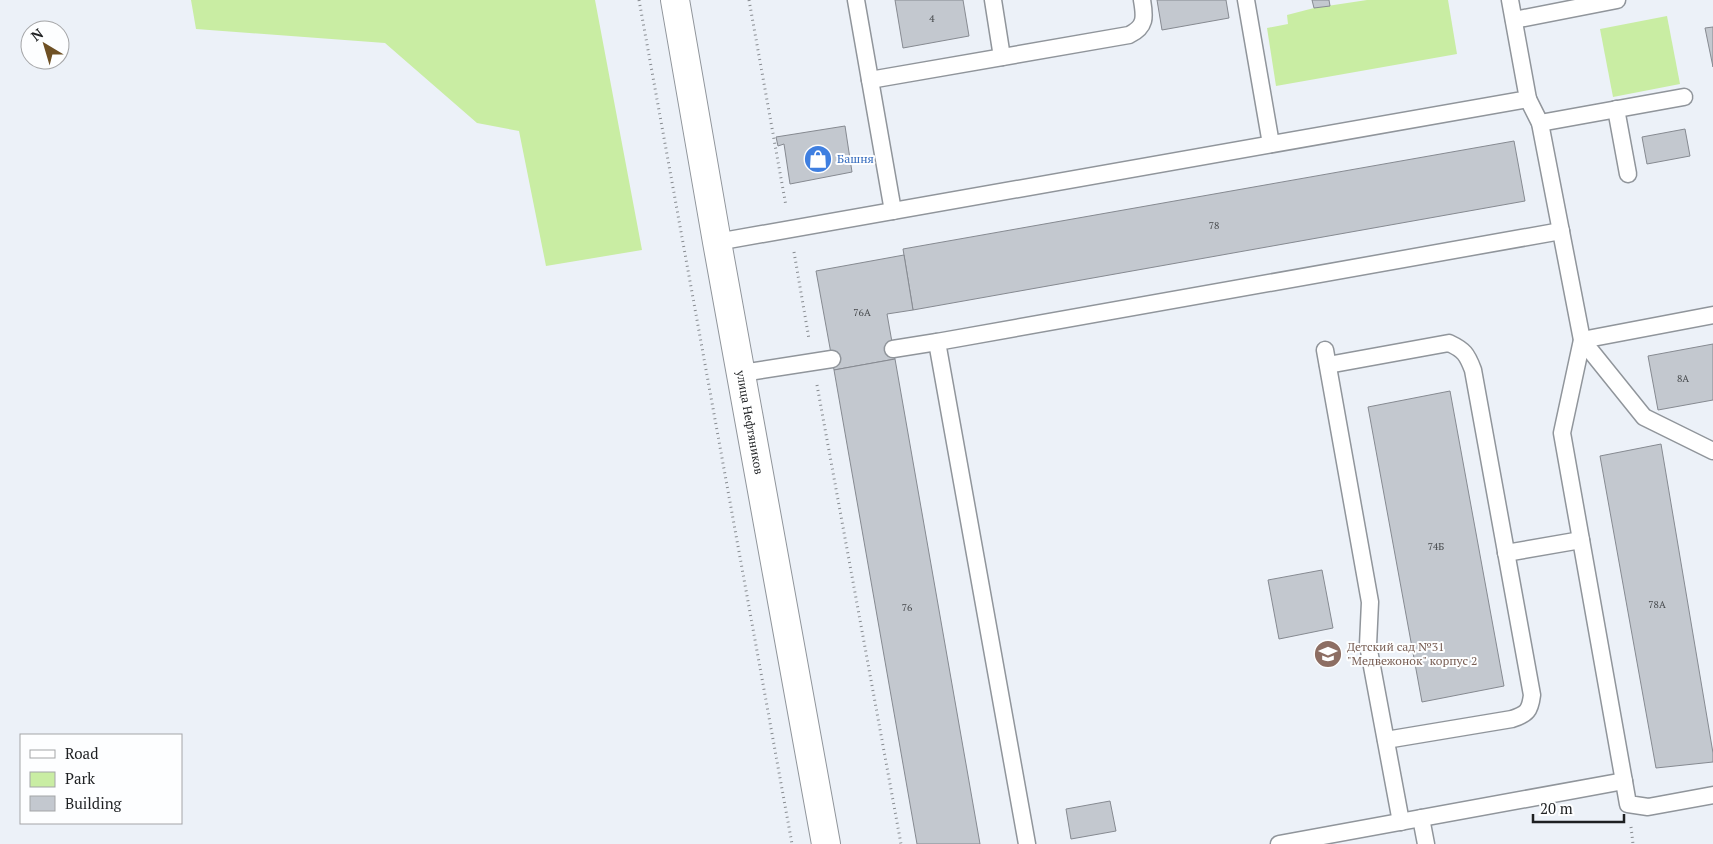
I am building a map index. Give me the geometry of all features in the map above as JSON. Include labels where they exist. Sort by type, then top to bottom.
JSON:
[{"type":"main road","name":"улица Нефтяников","points":[[675,0],[826,844]]},
{"type":"lane","points":[[856,0],[893,211]]},
{"type":"lane","points":[[992,0],[1002,57]]},
{"type":"lane","points":[[870,80],[1129,35],[1138,31],[1143,23],[1142,0]]},
{"type":"lane","points":[[1246,0],[1271,144]]},
{"type":"lane","points":[[1510,0],[1528,99],[1540,123],[1582,340],[1562,433],[1628,804],[1648,807],[1713,795]]},
{"type":"lane","points":[[1514,20],[1617,0]]},
{"type":"lane","points":[[1540,123],[1684,97]]},
{"type":"lane","points":[[717,242],[1528,99]]},
{"type":"lane","points":[[1616,109],[1628,174]]},
{"type":"lane","points":[[893,349],[1561,231]]},
{"type":"lane","points":[[1582,340],[1713,315]]},
{"type":"lane","points":[[1582,340],[1644,417],[1713,452]]},
{"type":"lane","points":[[937,342],[1027,844]]},
{"type":"lane","points":[[1386,740],[1512,719],[1524,715],[1530,706],[1532,695],[1473,370],[1469,358],[1461,348],[1449,343],[1326,358],[1370,602],[1368,645],[1401,822]]},
{"type":"lane","points":[[742,373],[832,359]]},
{"type":"lane","points":[[1506,553],[1581,540]]},
{"type":"lane","points":[[1279,844],[1624,781]]},
{"type":"lane","points":[[1421,818],[1426,844]]},
{"type":"path","points":[[639,0],[792,844]]},
{"type":"path","points":[[749,0],[900,844]]},
{"type":"green space","points":[[191,0],[595,0],[642,250],[546,266],[519,131],[477,123],[385,43],[196,29]]},
{"type":"green space","points":[[1367,0],[1448,0],[1457,54],[1276,86],[1267,28],[1288,24],[1287,15],[1314,8]]},
{"type":"green space","points":[[1667,16],[1680,84],[1613,97],[1600,29]]},
{"type":"building","points":[[895,0],[963,0],[969,36],[903,48]]},
{"type":"building","points":[[1157,0],[1226,0],[1229,18],[1162,30]]},
{"type":"building","points":[[1312,0],[1329,0],[1330,6],[1314,8]]},
{"type":"building","points":[[1713,27],[1713,67],[1705,28]]},
{"type":"building","name":"Башня","points":[[845,126],[852,172],[790,184],[784,144],[778,146],[776,137]]},
{"type":"building","points":[[1685,129],[1690,156],[1647,164],[1642,137]]},
{"type":"building","points":[[1514,141],[1525,201],[913,310],[903,249]]},
{"type":"building","points":[[904,255],[913,310],[887,314],[895,359],[834,370],[816,271]]},
{"type":"building","points":[[1713,344],[1713,400],[1658,410],[1648,356]]},
{"type":"building","points":[[895,359],[980,844],[917,844],[834,370]]},
{"type":"building","points":[[1450,391],[1504,686],[1422,702],[1368,407]]},
{"type":"building","points":[[1661,444],[1713,762],[1656,768],[1600,456]]},
{"type":"building","points":[[1322,570],[1333,628],[1279,639],[1268,580]]},
{"type":"building","points":[[1110,801],[1116,831],[1071,839],[1066,809]]},
{"type":"place","name":"Башня","points":[[818,159]]},
{"type":"place","name":"Детский сад №31 \"Медвежонок\" корпус 2","points":[[1328,654]]}]
